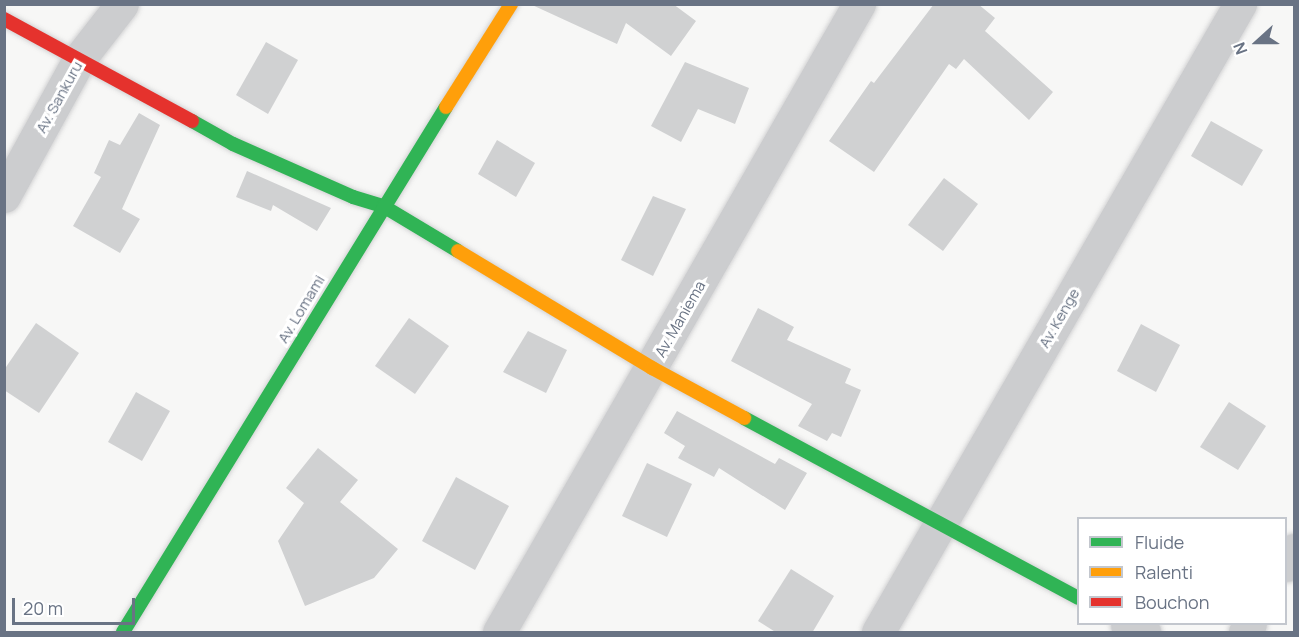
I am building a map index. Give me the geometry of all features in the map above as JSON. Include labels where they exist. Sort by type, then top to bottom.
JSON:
[{"type":"street","name":"Av. Sankuru","points":[[4,196],[80,58],[122,4]]},
{"type":"street","name":"Av. Lomami","points":[[123,633],[383,206],[511,4]]},
{"type":"street","name":"Av. Maniema","points":[[499,633],[859,4]]},
{"type":"street","name":"Av. Kenge","points":[[878,633],[1240,4]]},
{"type":"street","points":[[4,19],[80,58],[233,144],[353,197],[383,206],[652,368],[1077,597]]},
{"type":"street","points":[[1129,625],[1144,633]]},
{"type":"building","points":[[530,4],[673,4],[696,21],[671,56],[626,23],[617,44]]},
{"type":"building","points":[[934,4],[978,4],[995,18],[985,31],[1053,92],[1029,120],[964,59],[956,69],[949,64],[874,172],[829,141],[871,81],[874,83]]},
{"type":"building","points":[[266,42],[298,60],[268,114],[236,95]]},
{"type":"building","points":[[685,62],[749,88],[735,124],[698,109],[681,142],[651,126]]},
{"type":"building","points":[[139,113],[160,125],[122,209],[140,219],[120,253],[73,226],[101,177],[94,173],[109,140],[120,145]]},
{"type":"building","points":[[1211,121],[1263,150],[1242,186],[1191,156]]},
{"type":"building","points":[[497,140],[535,163],[516,197],[478,174]]},
{"type":"building","points":[[247,171],[331,208],[317,231],[273,205],[271,211],[236,197]]},
{"type":"building","points":[[944,178],[978,204],[943,251],[908,225]]},
{"type":"building","points":[[653,196],[686,209],[653,276],[621,260]]},
{"type":"building","points":[[758,308],[794,327],[787,340],[851,369],[845,383],[861,390],[841,437],[832,433],[827,441],[798,426],[812,404],[731,361]]},
{"type":"building","points":[[409,318],[449,346],[415,394],[375,366]]},
{"type":"building","points":[[36,323],[79,353],[39,413],[4,390],[4,370]]},
{"type":"building","points":[[1141,324],[1180,345],[1156,392],[1117,371]]},
{"type":"building","points":[[528,331],[567,350],[546,393],[503,372]]},
{"type":"building","points":[[136,392],[170,411],[142,461],[108,442]]},
{"type":"building","points":[[1229,402],[1266,426],[1238,470],[1200,447]]},
{"type":"building","points":[[677,411],[775,464],[779,458],[807,473],[785,510],[719,468],[714,477],[678,458],[685,446],[664,433]]},
{"type":"building","points":[[318,448],[358,480],[340,502],[398,549],[374,578],[305,606],[278,541],[304,503],[286,488]]},
{"type":"building","points":[[647,463],[692,484],[667,537],[622,516]]},
{"type":"building","points":[[456,477],[509,506],[475,570],[422,541]]},
{"type":"building","points":[[791,569],[834,596],[812,633],[777,633],[758,621]]},
{"type":"traffic: fast","points":[[123,632],[446,107]]},
{"type":"traffic: fast","points":[[192,121],[233,144],[353,197],[383,206],[458,251]]},
{"type":"traffic: fast","points":[[744,418],[1077,597]]},
{"type":"traffic: slow","points":[[446,107],[511,4]]},
{"type":"traffic: slow","points":[[458,251],[652,368],[744,418]]},
{"type":"traffic: jam","points":[[4,19],[192,121]]}]
